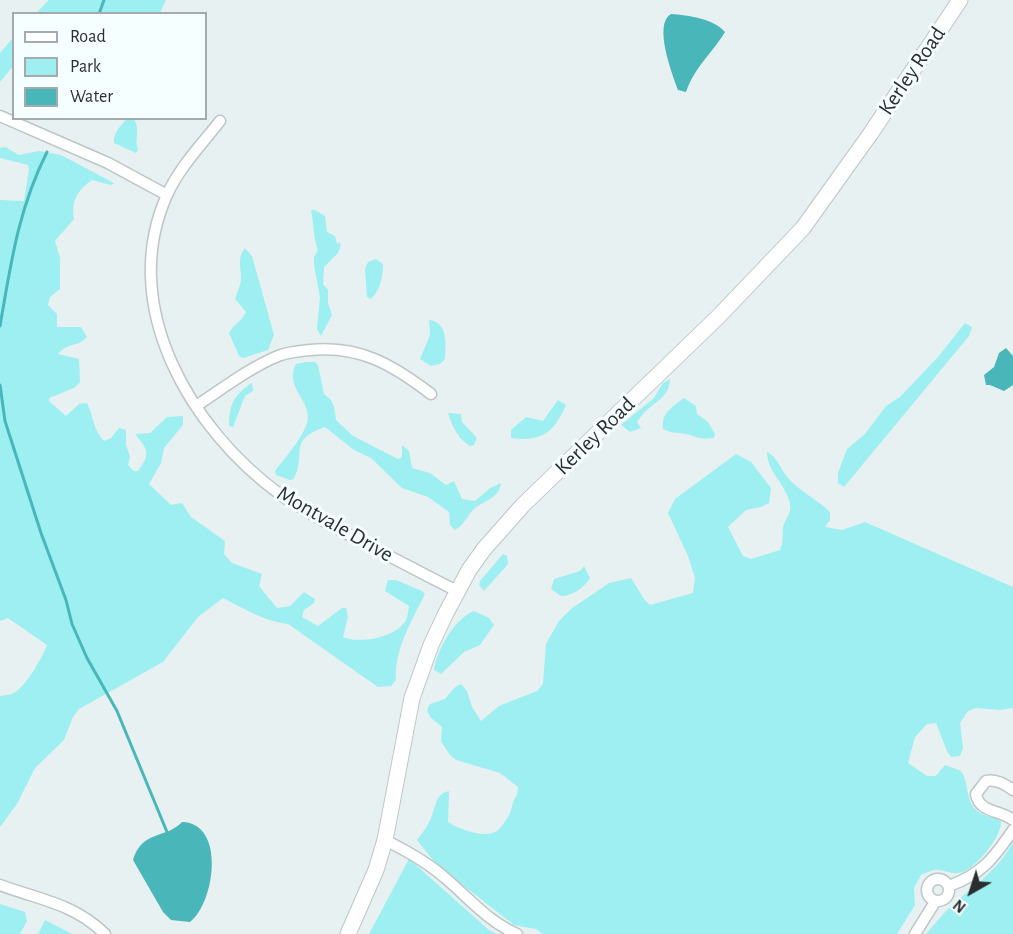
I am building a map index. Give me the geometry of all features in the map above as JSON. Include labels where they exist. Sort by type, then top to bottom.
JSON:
[{"type":"street","name":"Kerley Road","points":[[348,934],[372,879],[385,840],[412,698],[431,645],[457,591],[484,549],[516,513],[718,317],[791,242],[852,159],[960,0]]},
{"type":"street","points":[[0,116],[108,163],[167,195]]},
{"type":"street","name":"Montvale Drive","points":[[220,121],[167,195],[154,240],[151,262],[154,303],[158,326],[173,368],[196,406],[237,457],[279,494],[320,520],[457,591]]},
{"type":"street","points":[[196,406],[258,366],[280,355],[319,349],[374,357],[406,375],[431,394]]},
{"type":"street","points":[[1013,790],[992,779],[986,781],[976,794],[977,801],[982,806],[1013,820]]},
{"type":"street","points":[[949,886],[976,874],[990,862],[1013,830]]},
{"type":"street","points":[[385,840],[403,848],[442,875],[505,929],[517,934]]},
{"type":"street","points":[[935,902],[927,894],[929,883],[940,879],[949,886]]},
{"type":"street","points":[[0,885],[77,912],[105,934]]},
{"type":"street","points":[[915,934],[935,902],[942,901],[948,896],[949,886]]},
{"type":"green space","points":[[49,0],[166,0],[160,12],[37,12]]},
{"type":"green space","points":[[12,39],[12,67],[0,82],[0,53]]},
{"type":"green space","points":[[126,120],[134,120],[138,150],[136,153],[114,143],[120,127]]},
{"type":"green space","points":[[5,147],[19,155],[39,151],[61,155],[114,183],[111,185],[92,180],[82,188],[74,202],[74,219],[55,241],[60,258],[60,289],[50,297],[48,305],[57,314],[57,327],[81,327],[87,337],[66,347],[58,354],[79,359],[80,382],[74,388],[49,398],[50,402],[66,416],[79,404],[87,403],[100,437],[104,441],[111,438],[119,428],[126,430],[126,445],[130,457],[128,465],[134,471],[138,471],[146,456],[143,444],[135,434],[150,433],[167,417],[183,416],[183,425],[164,448],[161,463],[149,484],[171,505],[182,503],[191,517],[225,541],[224,554],[232,563],[262,574],[259,586],[277,608],[290,606],[304,592],[315,599],[314,603],[304,610],[302,617],[318,626],[342,608],[346,608],[348,617],[343,637],[358,640],[386,635],[401,626],[407,618],[409,606],[385,591],[388,580],[396,580],[425,594],[401,646],[396,680],[391,686],[378,687],[288,624],[262,617],[223,598],[198,617],[163,662],[79,709],[73,717],[64,740],[35,768],[17,804],[0,827],[0,696],[14,693],[24,684],[38,664],[47,645],[8,618],[0,621],[0,200],[24,201],[29,169],[28,165],[0,158],[0,148]]},
{"type":"green space","points":[[311,210],[325,216],[327,232],[335,236],[337,244],[339,242],[341,245],[338,253],[324,267],[323,284],[328,290],[328,303],[332,315],[321,336],[317,329],[320,297],[314,265],[314,257],[318,250]]},
{"type":"green space","points":[[245,248],[252,256],[274,335],[268,350],[243,358],[239,356],[229,333],[246,312],[235,299],[241,281],[240,259]]},
{"type":"green space","points":[[376,259],[383,264],[382,274],[379,287],[371,299],[367,297],[365,269],[368,262]]},
{"type":"green space","points":[[429,320],[440,325],[445,341],[445,359],[440,364],[431,366],[420,359],[430,335]]},
{"type":"green space","points":[[965,323],[972,327],[969,336],[844,487],[838,483],[838,473],[847,449],[865,434],[886,406],[900,397],[938,357]]},
{"type":"green space","points":[[315,362],[318,365],[324,394],[331,400],[336,420],[353,436],[398,459],[402,457],[402,445],[409,451],[412,468],[430,473],[446,485],[454,481],[462,499],[475,501],[490,488],[501,483],[497,493],[474,509],[455,530],[450,525],[449,512],[428,497],[402,488],[371,458],[354,450],[325,427],[313,432],[302,442],[298,470],[294,479],[290,480],[276,475],[275,471],[307,424],[307,411],[295,386],[293,372],[296,364]]},
{"type":"green space","points":[[670,379],[666,393],[637,422],[641,428],[630,432],[621,425],[654,398],[663,383]]},
{"type":"green space","points":[[252,383],[253,391],[245,396],[233,427],[229,426],[234,401],[241,391]]},
{"type":"green space","points":[[684,398],[696,406],[697,414],[708,422],[715,434],[714,438],[702,438],[663,429],[666,415]]},
{"type":"green space","points":[[558,400],[566,405],[557,423],[545,434],[531,438],[511,438],[511,430],[526,417],[543,421]]},
{"type":"green space","points":[[448,413],[461,414],[462,422],[477,438],[474,445],[470,446],[459,436]]},
{"type":"green space","points":[[767,452],[776,459],[795,485],[830,512],[830,520],[825,527],[842,530],[865,522],[1013,587],[1013,708],[1000,710],[976,708],[968,711],[960,723],[963,748],[960,756],[951,757],[936,723],[927,724],[915,737],[908,763],[927,776],[936,776],[945,765],[959,770],[964,777],[970,800],[975,809],[1001,822],[997,836],[986,853],[964,871],[955,873],[934,870],[921,875],[914,888],[915,905],[897,934],[543,934],[536,929],[514,925],[437,865],[417,840],[430,821],[438,798],[449,791],[448,822],[471,832],[490,834],[495,832],[508,817],[518,787],[500,773],[456,760],[450,755],[441,741],[442,727],[430,717],[427,710],[430,704],[445,699],[455,687],[461,684],[467,691],[472,707],[481,721],[499,706],[537,691],[543,684],[546,644],[559,621],[571,609],[609,583],[631,578],[650,605],[693,593],[695,578],[688,556],[668,513],[675,499],[736,454],[751,462],[771,488],[769,503],[746,510],[728,527],[743,556],[751,559],[780,550],[783,527],[790,504],[785,490],[770,466]]},
{"type":"green space","points":[[503,554],[507,556],[508,564],[484,591],[479,585],[480,581]]},
{"type":"green space","points":[[584,566],[590,578],[577,591],[561,596],[551,589],[554,579],[580,571]]},
{"type":"green space","points":[[474,611],[489,618],[494,625],[480,645],[464,652],[441,674],[434,670],[439,653],[453,628]]},
{"type":"green space","points":[[1013,842],[1013,934],[926,934],[948,909],[1000,862]]},
{"type":"green space","points":[[409,859],[489,930],[496,934],[369,934]]},
{"type":"green space","points":[[0,904],[25,912],[27,921],[20,934],[0,934]]},
{"type":"green space","points":[[45,920],[72,934],[38,934]]},
{"type":"water","points":[[671,14],[708,21],[725,32],[699,68],[686,92],[678,90],[666,50],[664,28],[666,19]]},
{"type":"water","points":[[1006,348],[1013,356],[1013,385],[1004,391],[986,385],[984,375],[994,367],[999,353]]},
{"type":"water","points":[[182,822],[196,826],[205,835],[212,865],[205,898],[199,912],[190,922],[171,920],[163,912],[133,860],[137,850],[148,839],[169,831]]},
{"type":"waterway","points":[[100,12],[104,0]]},
{"type":"waterway","points":[[0,326],[22,216],[47,152]]},
{"type":"waterway","points":[[0,385],[5,421],[41,533],[66,600],[72,624],[87,658],[117,711],[167,832]]}]
